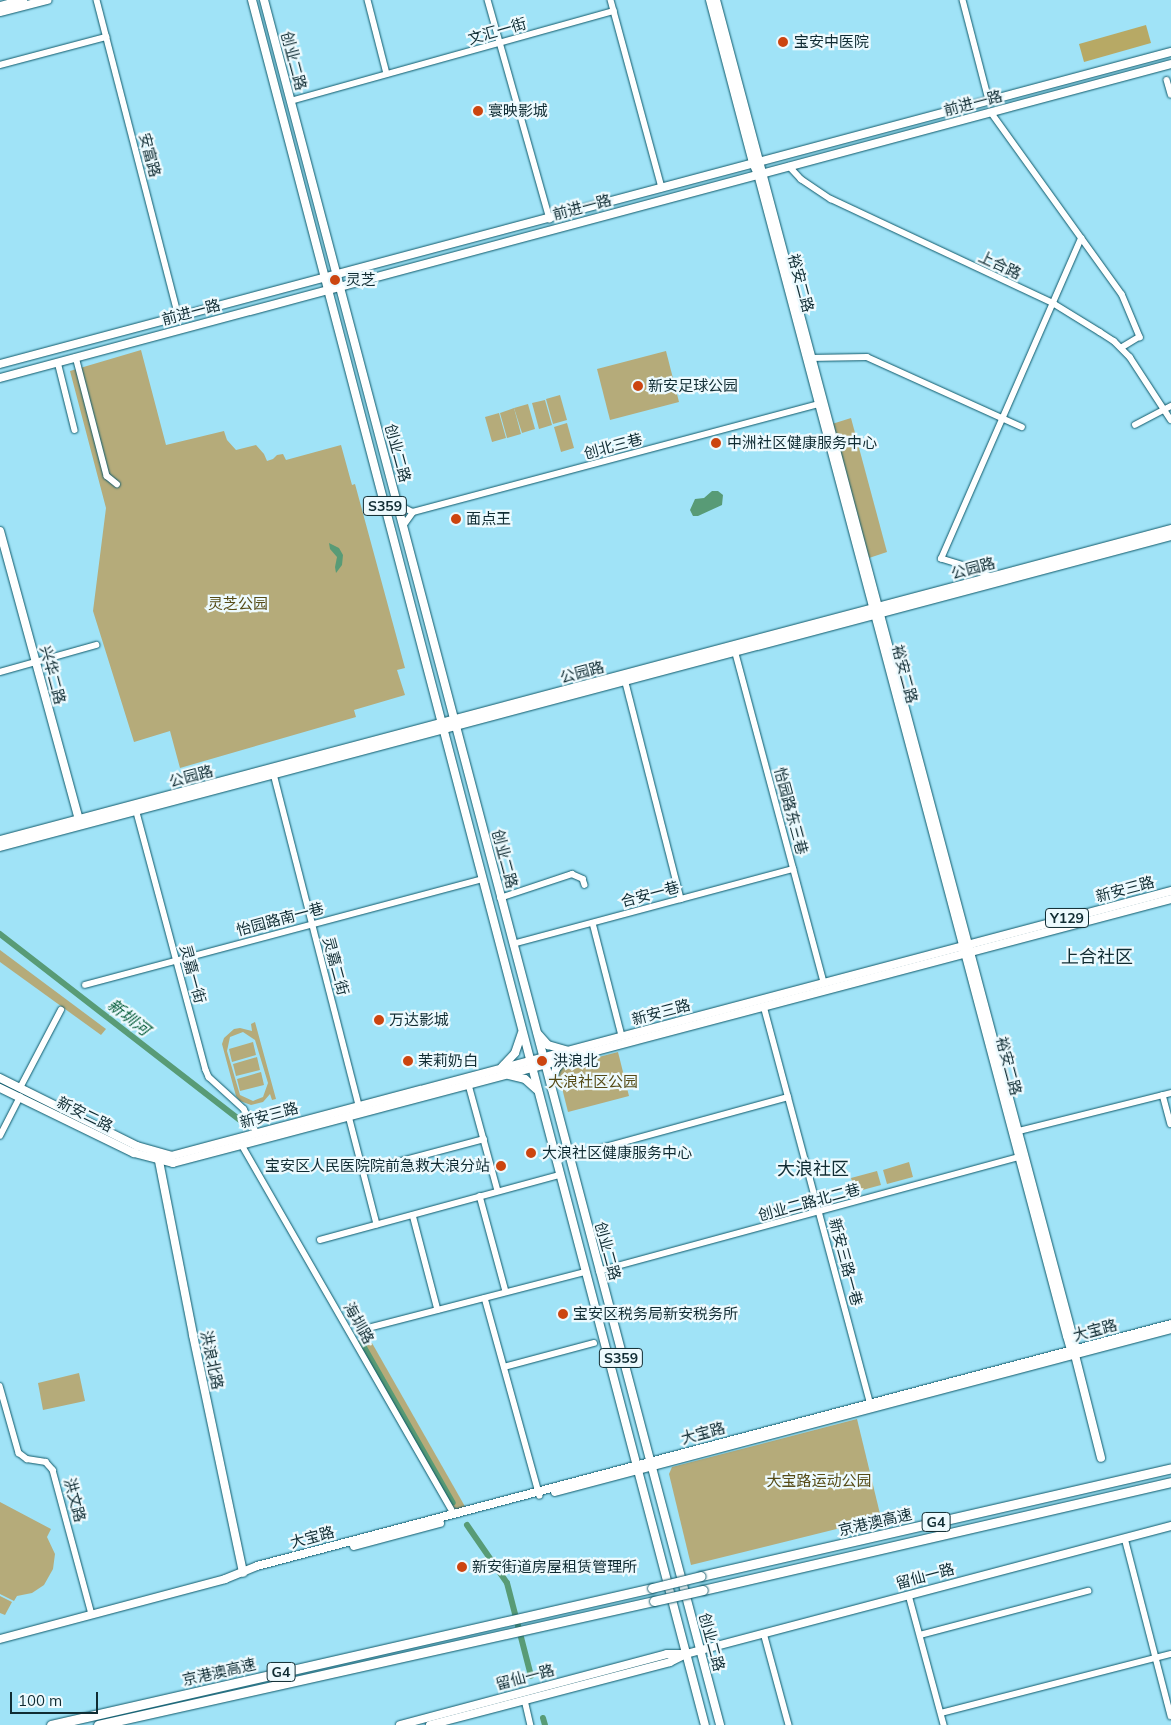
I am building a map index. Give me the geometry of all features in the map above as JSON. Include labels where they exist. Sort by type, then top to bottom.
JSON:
[{"type":"highway","name":"京港澳高速","points":[[51,1725],[1171,1468]]},
{"type":"highway","name":"京港澳高速","points":[[98,1725],[514,1634],[1171,1482]]},
{"type":"main road","points":[[0,6],[23,0]]},
{"type":"main road","points":[[0,12],[47,0]]},
{"type":"main road","name":"创业二路","points":[[252,0],[636,1468],[706,1725]]},
{"type":"main road","name":"创业二路","points":[[264,0],[568,1157],[720,1725]]},
{"type":"main road","name":"裕安二路","points":[[710,0],[756,162],[761,173],[1101,1458]]},
{"type":"main road","name":"裕安二路","points":[[716,0],[756,162]]},
{"type":"main road","name":"前进一路","points":[[0,364],[1171,52]]},
{"type":"main road","name":"前进一路","points":[[0,378],[1171,64]]},
{"type":"main road","points":[[674,185],[680,188],[680,192],[676,196]]},
{"type":"main road","points":[[234,302],[240,306],[236,314]]},
{"type":"main road","name":"裕安二路","points":[[810,358],[819,404],[877,611]]},
{"type":"main road","name":"公园路","points":[[877,611],[1171,529]]},
{"type":"main road","name":"兴华二路","points":[[0,531],[80,822]]},
{"type":"main road","name":"公园路","points":[[135,808],[735,648],[1171,536]]},
{"type":"main road","name":"公园路","points":[[0,840],[274,774],[442,726]]},
{"type":"main road","name":"公园路","points":[[0,847],[80,822]]},
{"type":"main road","name":"新安三路","points":[[158,1156],[171,1156],[360,1106],[543,1061],[564,1059],[764,1006],[1171,890]]},
{"type":"main road","name":"新安三路","points":[[543,1061],[568,1050],[824,983],[1171,899]]},
{"type":"main road","points":[[535,1028],[548,1045],[568,1050]]},
{"type":"main road","points":[[522,1032],[515,1053],[502,1072],[524,1079],[538,1092]]},
{"type":"main road","points":[[550,1087],[553,1074],[564,1059]]},
{"type":"main road","name":"新安三路","points":[[158,1156],[172,1163],[469,1085],[502,1072]]},
{"type":"main road","name":"新安二路","points":[[0,1078],[158,1156]]},
{"type":"main road","name":"新安二路","points":[[0,1088],[134,1153],[158,1156]]},
{"type":"main road","name":"洪浪北路","points":[[158,1156],[243,1573]]},
{"type":"main road","name":"大宝路","points":[[0,1639],[243,1573],[257,1566],[871,1406],[1171,1324]]},
{"type":"main road","name":"大宝路","points":[[1074,1351],[1171,1329]]},
{"type":"main road","name":"大宝路","points":[[243,1573],[257,1572],[540,1493]]},
{"type":"main road","name":"留仙一路","points":[[430,1725],[670,1662],[700,1650],[1171,1526]]},
{"type":"main road","name":"留仙一路","points":[[400,1725],[667,1654],[686,1654]]},
{"type":"street","name":"安富路","points":[[97,0],[179,317]]},
{"type":"street","points":[[368,0],[387,74]]},
{"type":"street","points":[[488,0],[526,141],[550,219]]},
{"type":"street","points":[[611,0],[662,188]]},
{"type":"street","points":[[962,0],[989,100]]},
{"type":"street","name":"文汇一街","points":[[291,101],[614,11]]},
{"type":"street","points":[[0,65],[106,37]]},
{"type":"street","points":[[1167,80],[1171,94]]},
{"type":"street","points":[[991,112],[1122,294],[1140,337],[1122,348]]},
{"type":"street","name":"上合路","points":[[789,166],[801,179],[831,199],[1053,303],[1122,348],[1171,420]]},
{"type":"street","points":[[990,578],[970,568],[941,559],[1081,238]]},
{"type":"street","points":[[76,357],[107,476],[117,484]]},
{"type":"street","points":[[810,358],[866,357],[1022,426]]},
{"type":"street","points":[[58,362],[75,430]]},
{"type":"street","name":"创北三巷","points":[[413,512],[819,404]]},
{"type":"street","points":[[1134,425],[1171,406]]},
{"type":"street","points":[[397,504],[413,512],[402,527]]},
{"type":"street","points":[[0,672],[96,645]]},
{"type":"street","name":"怡园路东三巷","points":[[735,648],[824,983]]},
{"type":"street","points":[[625,678],[681,899]]},
{"type":"street","name":"灵嘉二街","points":[[274,774],[360,1106]]},
{"type":"street","name":"灵嘉一街","points":[[135,808],[209,1077],[244,1109],[257,1133]]},
{"type":"street","name":"合安一巷","points":[[513,944],[794,869]]},
{"type":"street","points":[[500,898],[572,874],[583,879],[585,885]]},
{"type":"street","name":"怡园路南一巷","points":[[85,985],[176,959],[482,879]]},
{"type":"street","points":[[593,922],[622,1036]]},
{"type":"street","name":"新安三路一巷","points":[[764,1006],[871,1406]]},
{"type":"street","points":[[20,1088],[61,1010]]},
{"type":"street","points":[[469,1085],[498,1191]]},
{"type":"street","points":[[1016,1132],[1171,1093]]},
{"type":"street","points":[[1163,1095],[1171,1124]]},
{"type":"street","points":[[0,1136],[20,1097]]},
{"type":"street","points":[[568,1157],[788,1097]]},
{"type":"street","points":[[349,1116],[377,1224]]},
{"type":"street","points":[[364,1171],[484,1139]]},
{"type":"street","name":"海圳路","points":[[242,1145],[454,1514]]},
{"type":"street","name":"创业二路北二巷","points":[[599,1271],[1022,1156]]},
{"type":"street","points":[[320,1240],[560,1175]]},
{"type":"street","points":[[480,1196],[506,1292]]},
{"type":"street","points":[[413,1215],[438,1310]]},
{"type":"street","points":[[372,1328],[585,1272]]},
{"type":"street","points":[[485,1298],[540,1493]]},
{"type":"street","points":[[504,1367],[594,1343]]},
{"type":"street","name":"洪文路","points":[[0,1386],[20,1453],[27,1459],[46,1462],[53,1470],[92,1615]]},
{"type":"street","points":[[1124,1538],[1171,1716]]},
{"type":"street","points":[[920,1635],[1088,1591]]},
{"type":"street","points":[[910,1595],[944,1725]]},
{"type":"street","points":[[764,1633],[789,1725]]},
{"type":"street","points":[[941,1713],[1171,1654]]},
{"type":"street","points":[[525,1700],[531,1725]]},
{"type":"green space","name":"灵芝公园","points":[[141,350],[166,445],[224,431],[227,440],[236,450],[256,445],[267,461],[277,455],[283,454],[286,460],[341,445],[352,485],[355,484],[405,668],[397,670],[405,695],[354,710],[356,717],[180,768],[170,731],[134,742],[93,611],[106,508],[70,371]]},
{"type":"green space","name":"新安足球公园","points":[[666,351],[679,402],[610,420],[597,369]]},
{"type":"green space","points":[[560,395],[567,420],[553,424],[546,399]]},
{"type":"green space","points":[[545,400],[552,425],[539,429],[532,403]]},
{"type":"green space","points":[[528,404],[535,429],[522,433],[514,408]]},
{"type":"green space","points":[[514,408],[521,434],[507,438],[500,413]]},
{"type":"green space","points":[[499,413],[506,438],[492,442],[485,417]]},
{"type":"green space","points":[[851,418],[887,552],[869,558],[832,424]]},
{"type":"green space","points":[[567,423],[574,448],[561,452],[554,427]]},
{"type":"green space","points":[[0,950],[106,1029],[101,1035],[0,962]]},
{"type":"green space","points":[[255,1022],[276,1099],[272,1100],[270,1094],[263,1102],[251,1105],[240,1101],[236,1096],[222,1044],[224,1038],[234,1029],[240,1028],[252,1031],[251,1024]],"holes":[[[243,1032],[255,1040],[268,1083],[263,1097],[253,1101],[240,1095],[227,1051],[230,1037]]]},
{"type":"green space","points":[[253,1042],[256,1055],[232,1062],[229,1049]]},
{"type":"green space","name":"大浪社区公园","points":[[618,1052],[629,1096],[568,1112],[557,1068]]},
{"type":"green space","points":[[257,1057],[260,1070],[236,1076],[233,1064]]},
{"type":"green space","points":[[261,1072],[264,1085],[240,1091],[237,1079]]},
{"type":"green space","points":[[909,1162],[913,1177],[887,1184],[883,1170]]},
{"type":"green space","points":[[877,1171],[881,1185],[855,1192],[851,1178]]},
{"type":"green space","points":[[372,1343],[467,1510],[454,1514],[358,1350]]},
{"type":"green space","points":[[79,1373],[85,1401],[43,1410],[38,1383]]},
{"type":"green space","name":"大宝路运动公园","points":[[857,1419],[881,1518],[691,1565],[669,1474],[672,1467]]},
{"type":"green space","points":[[0,1502],[51,1529],[47,1537],[55,1554],[53,1569],[44,1585],[32,1593],[17,1596],[14,1601],[0,1594]]},
{"type":"green space","points":[[0,1596],[12,1602],[5,1615],[0,1613]]},
{"type":"shaded area","points":[[1146,25],[1151,43],[1084,62],[1079,44]]},
{"type":"shaded area","points":[[712,491],[718,491],[723,495],[722,505],[698,516],[693,516],[690,510],[695,499],[704,498]]},
{"type":"shaded area","points":[[329,543],[339,548],[343,555],[342,565],[336,573],[337,557],[330,549]]},
{"type":"waterway","name":"新圳河","points":[[0,934],[241,1121]]},
{"type":"waterway","points":[[361,1342],[453,1503]]},
{"type":"waterway","points":[[467,1525],[507,1583],[531,1676]]},
{"type":"waterway","points":[[543,1718],[545,1725]]},
{"type":"place","name":"宝安中医院","points":[[783,42]]},
{"type":"place","name":"寰映影城","points":[[478,111]]},
{"type":"place","name":"灵芝","points":[[335,280]]},
{"type":"place","name":"新安足球公园","points":[[638,386]]},
{"type":"place","name":"中洲社区健康服务中心","points":[[716,443]]},
{"type":"place","name":"面点王","points":[[456,519]]},
{"type":"place","name":"万达影城","points":[[379,1020]]},
{"type":"place","name":"茉莉奶白","points":[[408,1061]]},
{"type":"place","name":"洪浪北","points":[[542,1061]]},
{"type":"place","name":"大浪社区健康服务中心","points":[[531,1153]]},
{"type":"place","name":"宝安区人民医院院前急救大浪分站","points":[[501,1166]]},
{"type":"place","name":"宝安区税务局新安税务所","points":[[563,1314]]},
{"type":"place","name":"新安街道房屋租赁管理所","points":[[462,1567]]},
{"type":"district","name":"上合社区","points":[[1097,957]]},
{"type":"district","name":"大浪社区","points":[[813,1169]]}]
